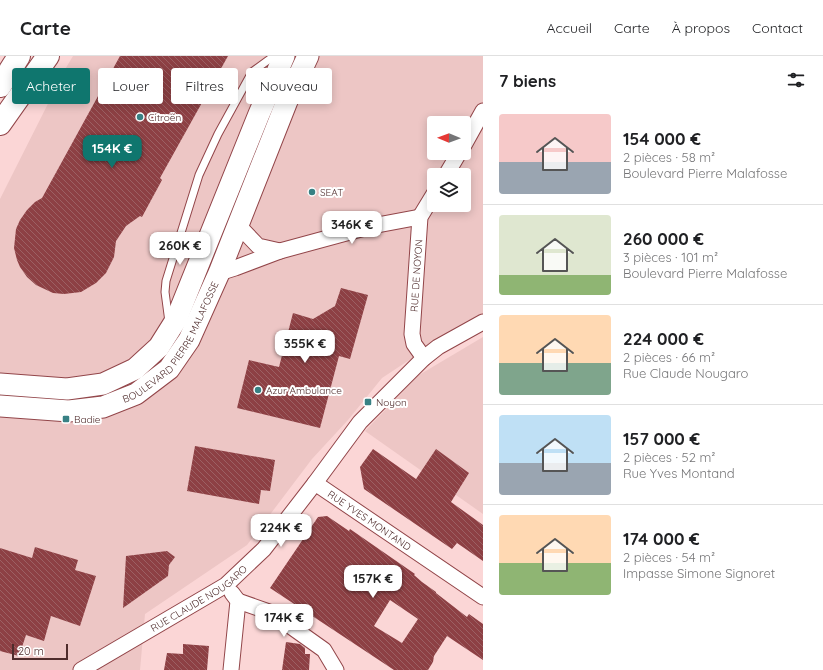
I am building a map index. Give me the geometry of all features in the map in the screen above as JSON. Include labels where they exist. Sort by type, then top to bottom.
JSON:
[{"type":"highway","points":[[0,68],[9,56]]},
{"type":"highway","points":[[0,86],[19,56]]},
{"type":"highway","points":[[0,124],[48,56]]},
{"type":"street","name":"BOULEVARD PIERRE MALAFOSSE","points":[[0,384],[67,389],[103,384],[135,369],[159,347],[176,320],[284,56]]},
{"type":"street","name":"BOULEVARD PIERRE MALAFOSSE","points":[[0,406],[69,411],[103,407],[136,394],[169,369],[189,340],[219,273],[287,100],[308,56]]},
{"type":"street","points":[[471,132],[483,111]]},
{"type":"street","name":"RUE DE NOYON","points":[[424,358],[414,344],[412,334],[420,217],[427,206]]},
{"type":"street","points":[[219,273],[280,251],[372,226],[420,217]]},
{"type":"street","points":[[237,224],[258,246],[280,251]]},
{"type":"street","name":"RUE CLAUDE NOUGARO","points":[[81,670],[226,585],[264,549],[360,422],[424,358],[438,347],[483,322]]},
{"type":"street","name":"RUE YVES MONTAND","points":[[315,483],[483,597]]},
{"type":"street","points":[[226,585],[238,601],[272,613],[324,650],[336,670]]},
{"type":"street","points":[[231,670],[238,601]]},
{"type":"lane","points":[[170,330],[165,292],[166,281],[199,175],[218,134],[252,72],[274,56]]},
{"type":"shaded area","points":[[73,56],[483,56],[483,318],[444,337],[382,378],[348,420],[312,459],[247,545],[145,614],[140,670],[0,670],[0,199],[48,104],[90,104],[90,68],[66,68]]},
{"type":"shaded area","points":[[483,337],[483,514],[365,431],[419,375]]},
{"type":"building","name":"Citroën","points":[[120,56],[228,56],[221,68],[171,68],[171,104],[201,104],[160,178],[162,180],[142,217],[140,216],[126,226],[116,241],[114,257],[106,273],[96,283],[81,292],[64,294],[53,293],[36,285],[27,277],[20,267],[14,248],[16,229],[20,220],[35,202],[42,198],[98,96],[98,104],[163,104],[163,68],[113,68]]},
{"type":"building","points":[[341,288],[368,295],[350,359],[339,356],[320,428],[237,408],[249,360],[279,367],[293,313],[313,319],[335,306]]},
{"type":"building","points":[[195,446],[275,460],[270,491],[261,490],[259,504],[187,491]]},
{"type":"building","points":[[373,449],[416,479],[436,449],[469,473],[451,502],[483,525],[483,561],[457,543],[452,549],[364,489],[360,467]]},
{"type":"building","points":[[327,516],[349,531],[350,529],[415,574],[414,575],[422,582],[467,617],[469,614],[483,624],[483,660],[447,636],[434,656],[433,662],[428,670],[394,670],[270,588],[318,517]],"holes":[[[390,600],[418,619],[402,643],[374,626]]]},
{"type":"building","points":[[35,547],[78,560],[75,570],[96,576],[80,626],[51,616],[44,641],[26,635],[19,656],[0,651],[0,548],[32,558]]},
{"type":"building","points":[[167,551],[175,557],[169,565],[168,576],[123,608],[126,556]]},
{"type":"building","points":[[286,642],[300,644],[305,648],[305,654],[310,654],[309,670],[282,670]]},
{"type":"building","points":[[183,644],[209,646],[207,670],[164,670],[167,653],[183,654]]},
{"type":"place","name":"Citroën","points":[[140,117]]},
{"type":"place","name":"SEAT","points":[[312,192]]},
{"type":"place","name":"Azur Ambulance","points":[[258,390]]},
{"type":"place","name":"Noyon","points":[[368,402]]},
{"type":"place","name":"Badie","points":[[66,419]]}]
